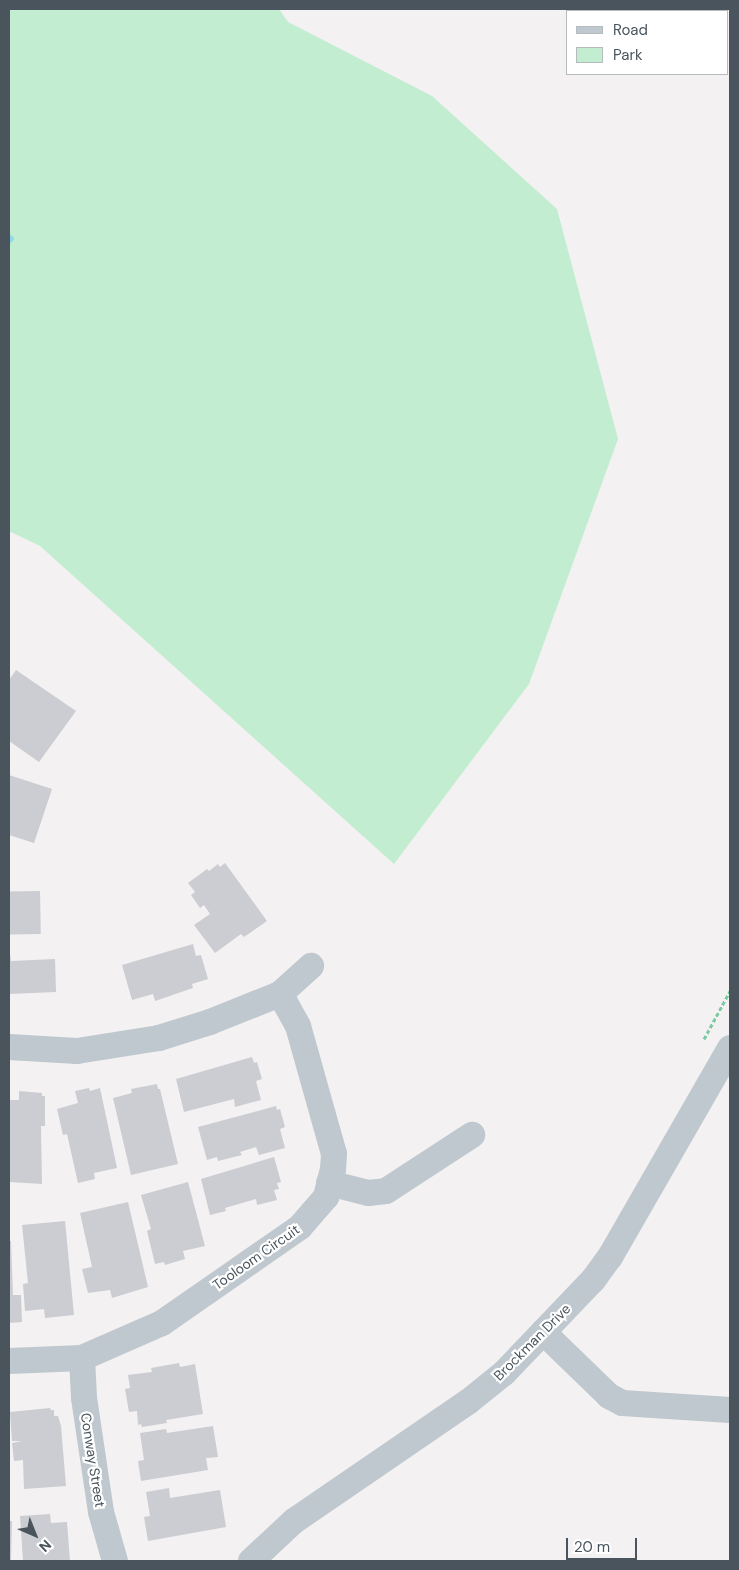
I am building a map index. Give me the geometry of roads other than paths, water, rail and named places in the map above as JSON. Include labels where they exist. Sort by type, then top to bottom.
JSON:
[{"type":"street","points":[[9,1047],[77,1051],[159,1038],[210,1022],[280,994],[311,966]]},
{"type":"street","name":"Tooloom Circuit","points":[[9,1361],[82,1358],[162,1323],[300,1227],[326,1197],[334,1154],[298,1026],[280,994]]},
{"type":"street","name":"Brockman Drive","points":[[251,1561],[294,1521],[468,1402],[504,1373],[593,1280],[610,1257],[730,1048]]},
{"type":"street","points":[[329,1183],[368,1193],[386,1191],[472,1135]]},
{"type":"street","points":[[544,1332],[609,1396],[622,1403],[730,1410]]},
{"type":"street","name":"Conway Street","points":[[82,1358],[84,1398],[101,1512],[115,1561]]}]
